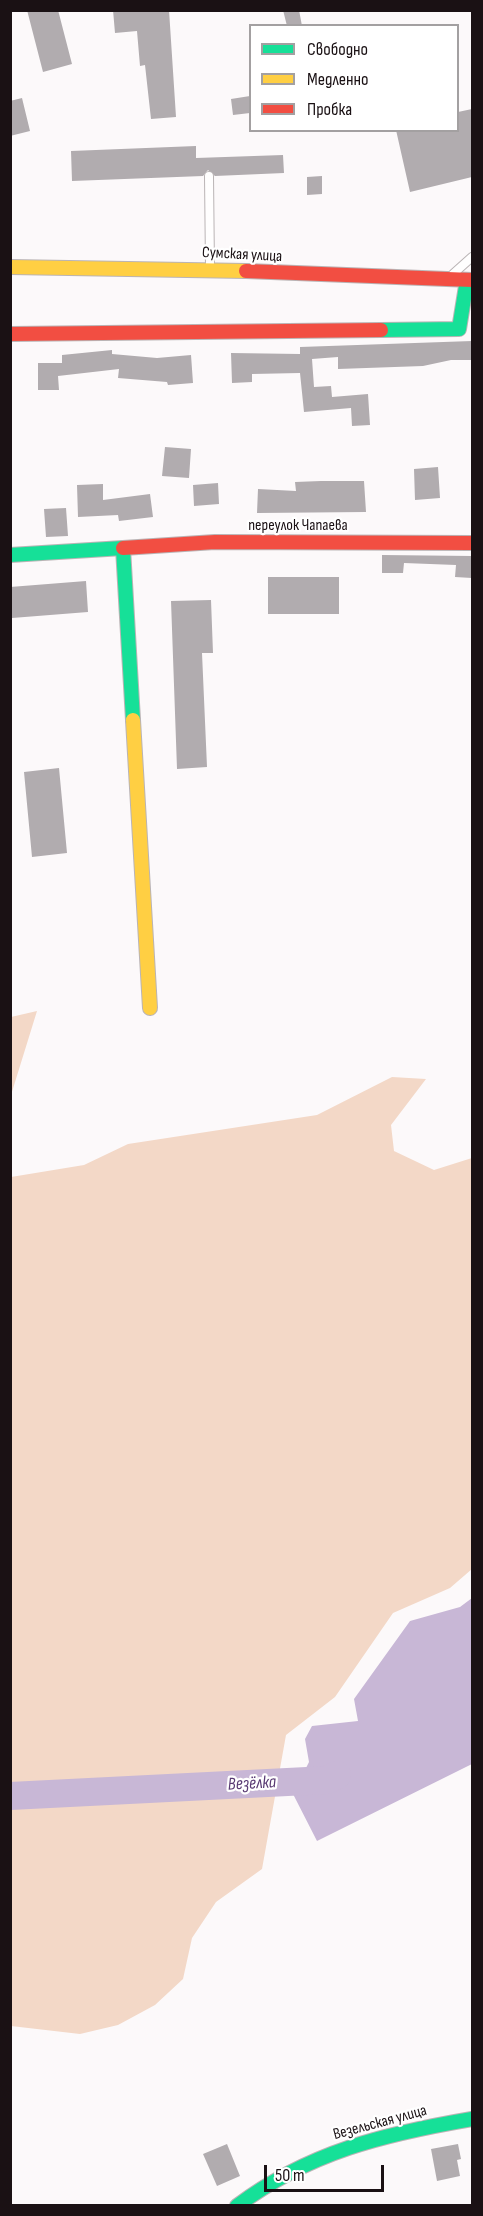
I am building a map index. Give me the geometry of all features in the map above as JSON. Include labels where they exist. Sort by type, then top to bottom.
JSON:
[{"type":"street","name":"Сумская улица","points":[[10,267],[210,270],[470,280]]},
{"type":"street","points":[[10,334],[459,328],[470,280]]},
{"type":"street","name":"переулок Чапаева","points":[[10,555],[215,542],[472,543]]},
{"type":"street","points":[[123,548],[150,1008]]},
{"type":"street","name":"Везельская улица","points":[[237,2205],[276,2178],[340,2149],[431,2126],[472,2119]]},
{"type":"lane","points":[[209,176],[210,270]]},
{"type":"lane","points":[[447,279],[472,257]]},
{"type":"shaded area","points":[[37,1011],[11,1095],[11,1017]]},
{"type":"shaded area","points":[[392,1077],[426,1079],[391,1125],[394,1151],[434,1170],[472,1158],[472,1569],[450,1588],[393,1613],[335,1697],[286,1735],[262,1869],[216,1902],[192,1938],[183,1979],[155,2005],[118,2025],[80,2034],[11,2026],[11,1177],[84,1165],[128,1144],[317,1115]]},
{"type":"shaded area","points":[[472,1598],[472,1764],[317,1841],[293,1794],[309,1762],[305,1739],[312,1726],[358,1721],[354,1699],[410,1621],[460,1607]]},
{"type":"building","points":[[27,10],[58,10],[72,64],[43,72]]},
{"type":"building","points":[[113,10],[169,10],[176,117],[151,119],[145,65],[140,66],[137,31],[115,33]]},
{"type":"building","points":[[283,10],[299,10],[302,24],[286,24]]},
{"type":"building","points":[[249,96],[249,113],[233,115],[231,99]]},
{"type":"building","points":[[22,98],[30,131],[10,136],[10,101]]},
{"type":"building","points":[[472,109],[472,177],[410,192],[396,132],[459,132],[459,112]]},
{"type":"building","points":[[196,146],[196,158],[283,155],[284,173],[215,176],[208,170],[203,176],[72,181],[71,151]]},
{"type":"building","points":[[322,176],[322,194],[307,195],[307,177]]},
{"type":"building","points":[[472,341],[472,360],[451,360],[423,366],[338,369],[338,357],[312,359],[314,387],[331,386],[332,397],[368,394],[370,425],[352,426],[351,408],[304,412],[300,373],[252,374],[252,382],[232,383],[231,353],[300,354],[300,347]]},
{"type":"building","points":[[112,350],[112,354],[157,358],[191,355],[193,383],[168,385],[167,382],[118,378],[119,369],[58,376],[59,390],[38,390],[38,363],[62,363],[62,355]]},
{"type":"building","points":[[165,447],[191,449],[189,478],[162,476]]},
{"type":"building","points":[[438,467],[440,498],[415,500],[414,469]]},
{"type":"building","points":[[364,481],[366,512],[257,513],[258,489],[296,491],[295,482]]},
{"type":"building","points":[[218,483],[219,504],[194,506],[193,485]]},
{"type":"building","points":[[103,484],[103,500],[150,494],[153,517],[119,521],[118,515],[78,517],[77,485]]},
{"type":"building","points":[[66,508],[68,536],[46,537],[44,509]]},
{"type":"building","points":[[382,555],[472,556],[472,578],[455,577],[456,565],[404,563],[403,573],[382,573]]},
{"type":"building","points":[[268,577],[339,577],[339,614],[268,614]]},
{"type":"building","points":[[86,581],[88,612],[12,618],[10,587]]},
{"type":"building","points":[[211,600],[213,653],[202,653],[207,767],[177,769],[171,601]]},
{"type":"building","points":[[59,768],[67,853],[32,857],[24,772]]},
{"type":"building","points":[[227,2144],[240,2176],[217,2186],[203,2154]]},
{"type":"building","points":[[458,2144],[461,2159],[457,2160],[460,2176],[437,2181],[431,2149]]},
{"type":"waterway","name":"Везёлка","points":[[10,1796],[327,1780],[337,1775]]},
{"type":"traffic: fast","points":[[381,330],[459,329],[467,280]]},
{"type":"traffic: fast","points":[[10,555],[123,548],[133,720]]},
{"type":"traffic: fast","points":[[237,2206],[264,2187],[292,2172],[348,2148],[408,2131],[472,2119]]},
{"type":"traffic: slow","points":[[10,267],[246,271]]},
{"type":"traffic: slow","points":[[133,720],[150,1008]]},
{"type":"traffic: jam","points":[[246,271],[472,280]]},
{"type":"traffic: jam","points":[[10,334],[381,330]]},
{"type":"traffic: jam","points":[[123,548],[215,542],[472,543]]}]
